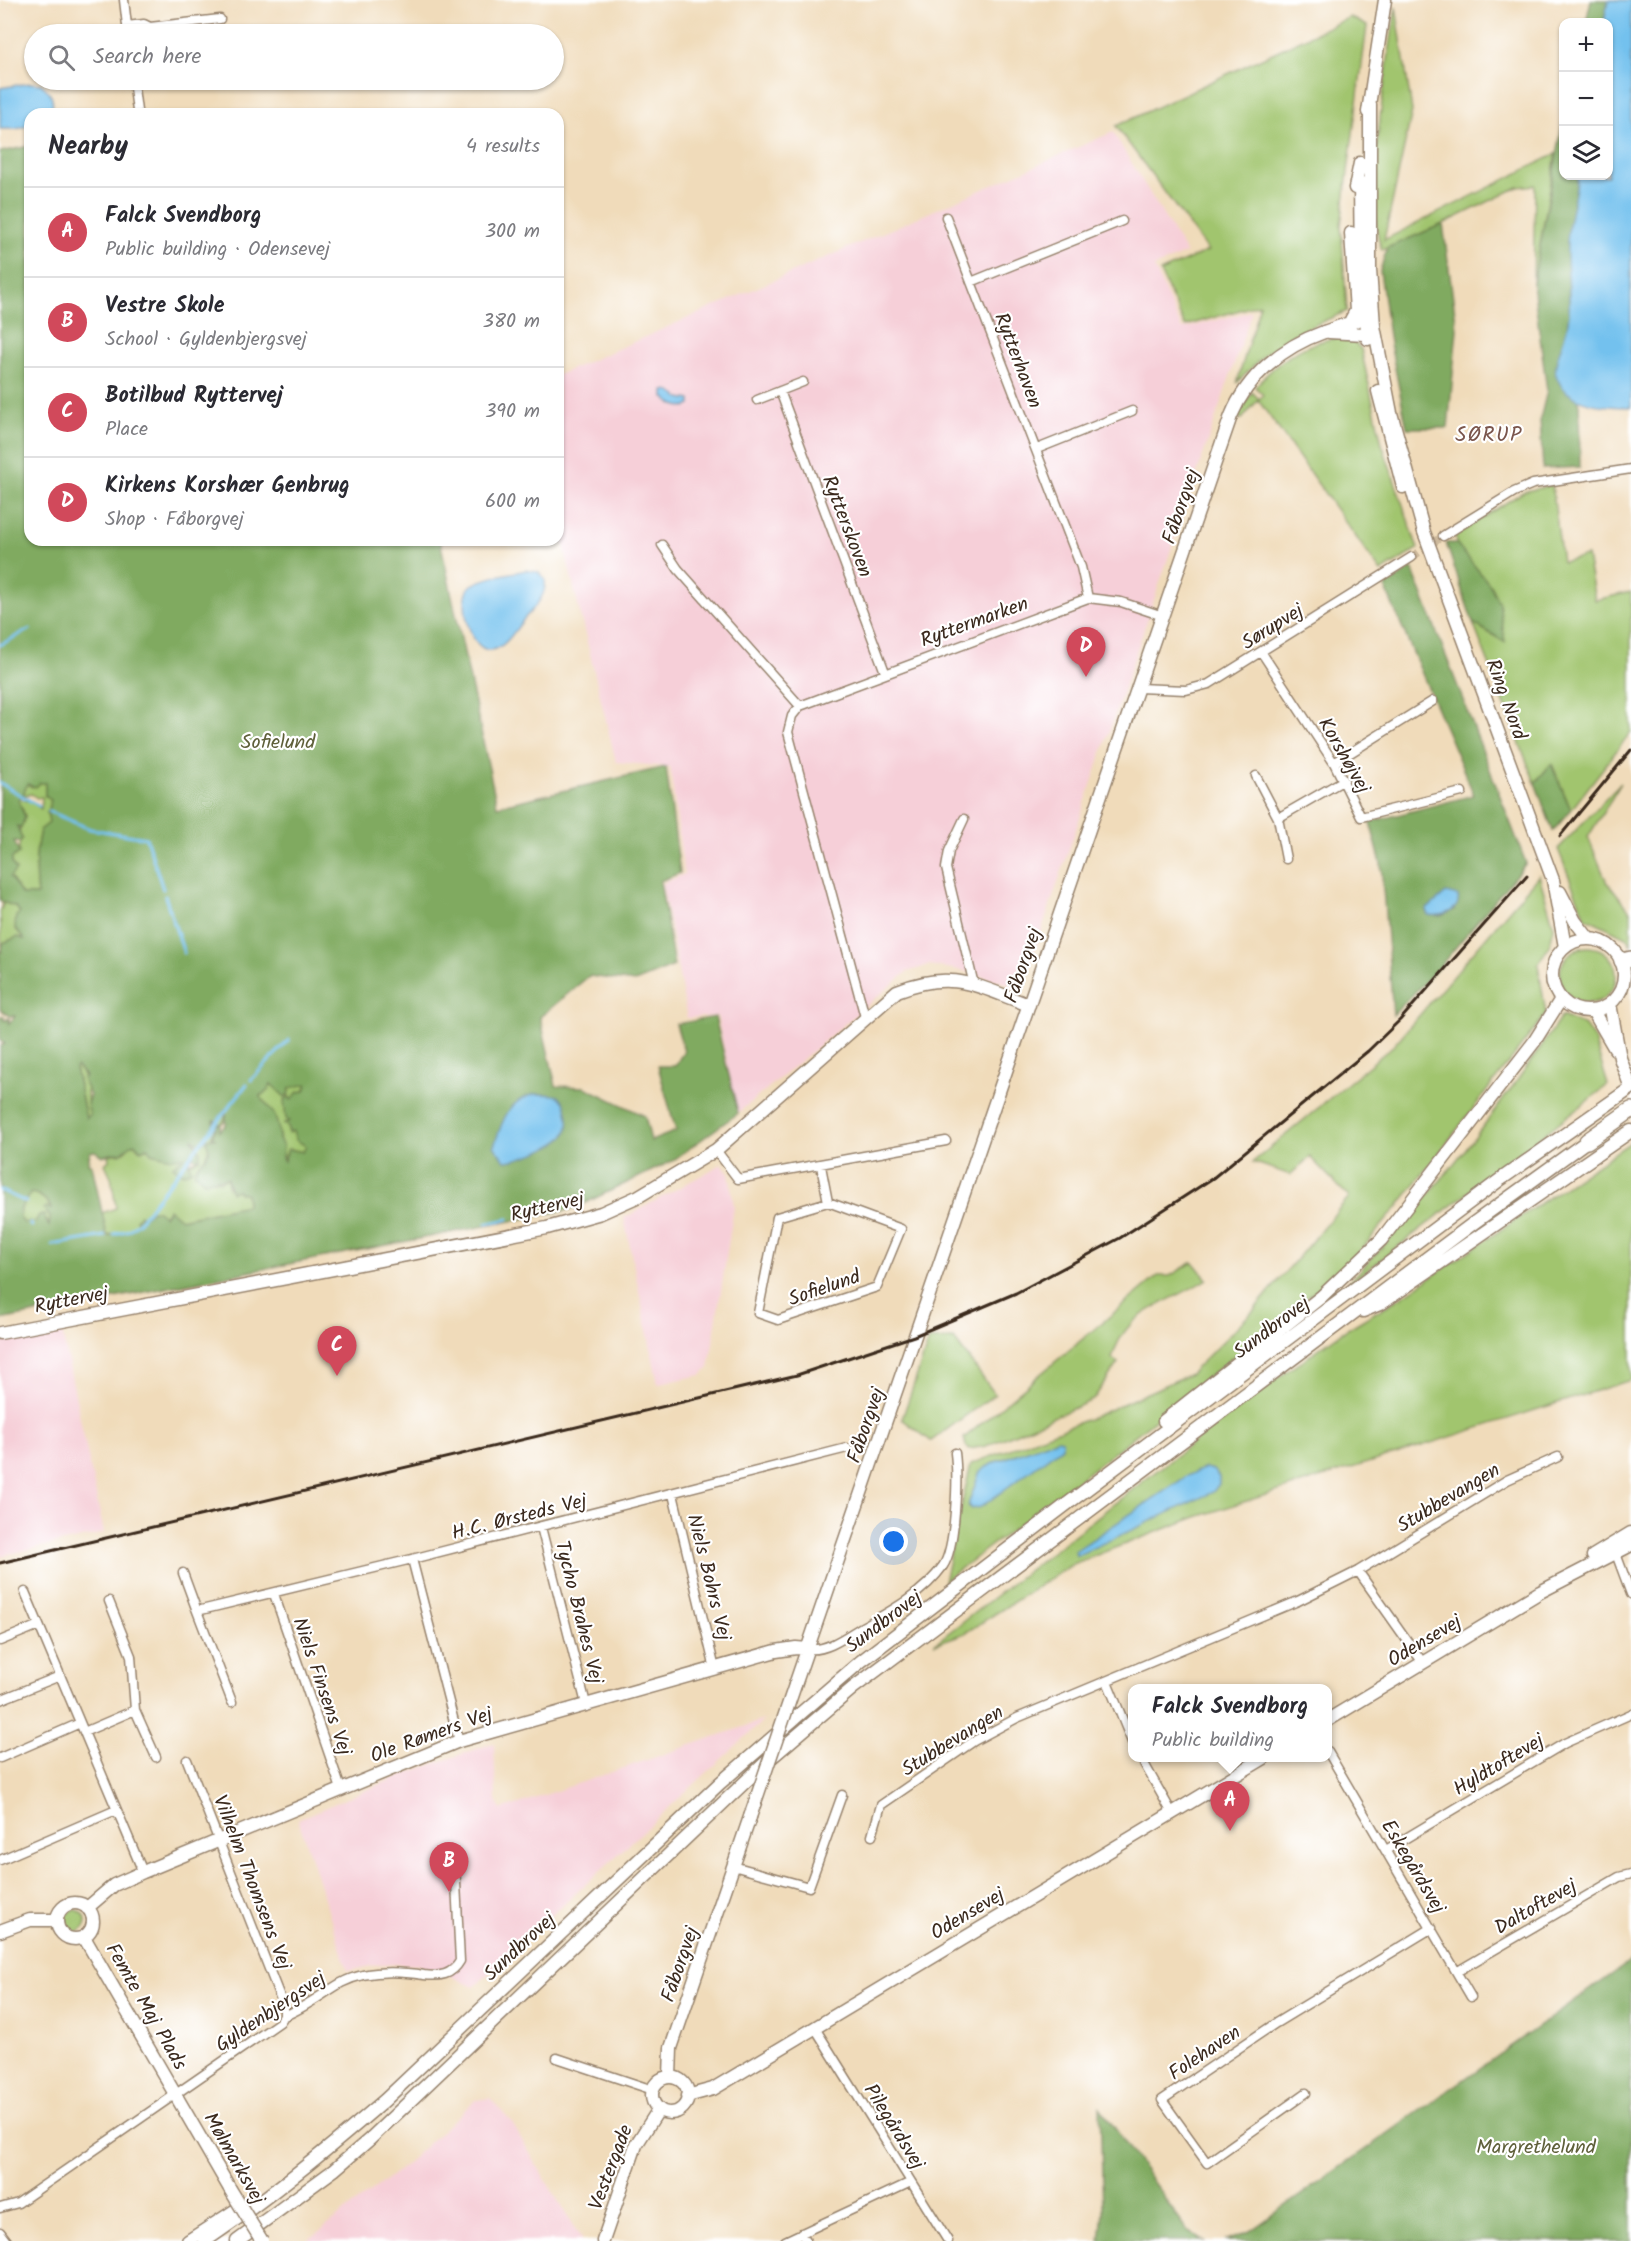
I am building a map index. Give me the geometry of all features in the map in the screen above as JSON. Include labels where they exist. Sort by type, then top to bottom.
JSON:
[{"type":"highway","points":[[1587,1142],[1631,1110]]},
{"type":"main road","points":[[1369,327],[1351,320],[1356,311],[1352,217],[1385,0]]},
{"type":"main road","points":[[1369,327],[1370,104]]},
{"type":"main road","points":[[1360,163],[1360,248],[1369,327]]},
{"type":"main road","name":"Fåborgvej","points":[[670,2077],[671,2048],[1238,401],[1256,375],[1272,360],[1293,346],[1351,320]]},
{"type":"main road","points":[[1324,332],[1369,327]]},
{"type":"main road","name":"Ring Nord","points":[[1369,327],[1424,532],[1553,880],[1575,921],[1589,939]]},
{"type":"main road","name":"Ring Nord","points":[[1553,880],[1565,947]]},
{"type":"main road","points":[[1589,939],[1607,944],[1626,960],[1623,984],[1610,1004],[1593,1011],[1576,1009],[1561,999],[1554,987],[1552,973],[1556,959],[1565,947],[1574,941],[1589,939]]},
{"type":"main road","name":"Ryttervej","points":[[0,1333],[547,1228],[601,1213],[639,1196],[716,1150],[897,991],[922,981],[943,979],[974,985],[1029,1005]]},
{"type":"main road","points":[[1063,1507],[1166,1420],[1321,1297],[1381,1240],[1534,1042],[1561,999]]},
{"type":"main road","points":[[1610,1004],[1620,1058],[1631,1088]]},
{"type":"main road","points":[[1593,1011],[1620,1058]]},
{"type":"main road","name":"Sundbrovej","points":[[206,2241],[297,2174],[385,2100],[785,1725],[860,1662],[1492,1186],[1631,1088]]},
{"type":"main road","points":[[1342,1320],[1382,1303],[1631,1131]]},
{"type":"main road","name":"Sundbrovej","points":[[237,2241],[334,2170],[401,2111],[765,1763],[853,1688],[1342,1320],[1587,1142]]},
{"type":"main road","name":"Odensevej","points":[[1332,1718],[1540,1592],[1562,1583],[1614,1549],[1631,1533]]},
{"type":"main road","name":"Odensevej","points":[[1614,1549],[1631,1545]]},
{"type":"main road","name":"Ole Rømers Vej","points":[[87,1908],[114,1885],[459,1741],[785,1649],[808,1649]]},
{"type":"main road","name":"Odensevej","points":[[687,2096],[713,2089],[1257,1762]]},
{"type":"main road","points":[[68,1904],[78,1904],[87,1908],[93,1923],[84,1937],[68,1938],[60,1931],[57,1920],[60,1911],[68,1904]]},
{"type":"main road","points":[[0,1931],[30,1920],[57,1920]]},
{"type":"main road","name":"Femte Maj Plads","points":[[84,1937],[176,2095]]},
{"type":"main road","points":[[670,2077],[684,2085],[687,2096],[680,2110],[669,2113],[659,2109],[652,2097],[653,2090],[659,2081],[670,2077]]},
{"type":"main road","name":"Mølmarksvej","points":[[176,2095],[262,2241]]},
{"type":"main road","name":"Vestergade","points":[[603,2241],[636,2145],[659,2109]]},
{"type":"main road","points":[[251,2241],[293,2209],[334,2170]]},
{"type":"main road","points":[[188,2241],[258,2195],[297,2174]]},
{"type":"street","points":[[124,0],[127,24]]},
{"type":"street","points":[[176,24],[220,19]]},
{"type":"street","points":[[134,90],[137,108]]},
{"type":"street","name":"Rytterhaven","points":[[946,217],[1081,567],[1088,598]]},
{"type":"street","points":[[971,282],[1122,221]]},
{"type":"street","points":[[757,400],[803,382]]},
{"type":"street","name":"Rytterskoven","points":[[780,391],[885,672]]},
{"type":"street","points":[[1037,449],[1132,411]]},
{"type":"street","points":[[1443,536],[1514,492],[1533,484],[1631,469]]},
{"type":"street","points":[[662,545],[678,569],[800,706],[792,716],[788,732],[865,1017]]},
{"type":"street","name":"Sørupvej","points":[[1138,688],[1186,690],[1209,684],[1262,653],[1412,556]]},
{"type":"street","name":"Ryttermarken","points":[[800,706],[885,672],[1088,598],[1121,602],[1163,616]]},
{"type":"street","name":"Korshøjvej","points":[[1262,653],[1334,763],[1361,817],[1462,792]]},
{"type":"street","points":[[1334,763],[1433,700]]},
{"type":"street","points":[[1256,776],[1278,818],[1286,859]]},
{"type":"street","points":[[1278,818],[1344,780]]},
{"type":"street","points":[[964,819],[949,850],[946,868],[974,985]]},
{"type":"street","points":[[716,1150],[738,1179],[821,1166],[946,1141]]},
{"type":"street","points":[[821,1166],[828,1202]]},
{"type":"street","name":"Sofielund","points":[[828,1202],[901,1228],[877,1287],[778,1320],[758,1313],[777,1217],[828,1202]]},
{"type":"street","name":"H.C. Ørsteds Vej","points":[[197,1611],[274,1594],[673,1494],[847,1448]]},
{"type":"street","points":[[808,1649],[839,1640],[901,1605],[927,1584],[944,1564],[954,1521],[957,1489],[955,1453]]},
{"type":"street","name":"Stubbevangen","points":[[872,1836],[881,1805],[974,1741],[1017,1718],[1298,1601],[1358,1570],[1507,1480],[1558,1457]]},
{"type":"street","name":"Niels Bohrs Vej","points":[[673,1494],[715,1669]]},
{"type":"street","name":"Tycho Brahes Vej","points":[[541,1527],[586,1704]]},
{"type":"street","points":[[1614,1549],[1631,1594]]},
{"type":"street","points":[[412,1559],[459,1741]]},
{"type":"street","points":[[1358,1570],[1423,1664]]},
{"type":"street","points":[[183,1573],[232,1702]]},
{"type":"street","points":[[25,1592],[143,1872]]},
{"type":"street","name":"Niels Finsens Vej","points":[[274,1594],[341,1789]]},
{"type":"street","points":[[109,1601],[131,1656],[135,1710],[156,1757]]},
{"type":"street","points":[[0,1641],[39,1625]]},
{"type":"street","points":[[0,1700],[60,1676]]},
{"type":"street","points":[[1107,1681],[1128,1732]]},
{"type":"street","points":[[84,1732],[135,1710]]},
{"type":"street","name":"Hyldtoftevej","points":[[1386,1850],[1565,1743],[1631,1714]]},
{"type":"street","points":[[0,1758],[80,1723]]},
{"type":"street","name":"Eskegårdsvej","points":[[1332,1759],[1458,1971],[1471,1997]]},
{"type":"street","name":"Vilhelm Thomsens Vej","points":[[187,1760],[284,2007],[285,2016]]},
{"type":"street","points":[[1143,1762],[1172,1813]]},
{"type":"street","points":[[733,1866],[809,1887],[842,1795]]},
{"type":"street","points":[[0,1860],[116,1809]]},
{"type":"street","name":"Gyldenbjergsvej","points":[[0,2208],[18,2203],[176,2095],[280,2022],[285,2016],[344,1982],[376,1973],[404,1972],[444,1975],[454,1971],[460,1961],[455,1863]]},
{"type":"street","name":"Daltoftevej","points":[[1458,1971],[1619,1877],[1631,1874]]},
{"type":"street","name":"Folehaven","points":[[1306,2093],[1207,2163],[1162,2100],[1276,2023],[1432,1928]]},
{"type":"street","name":"Pilegårdsvej","points":[[815,2028],[948,2241]]},
{"type":"street","points":[[557,2058],[653,2090]]},
{"type":"street","points":[[785,2241],[804,2237],[911,2182]]},
{"type":"street","points":[[0,2232],[7,2241]]},
{"type":"shaded area","points":[[1113,132],[1186,253],[1154,267],[1182,329],[1252,311],[1022,988],[964,971],[930,965],[907,972],[738,1113],[717,1016],[687,1018],[662,884],[684,874],[670,767],[616,762],[564,546],[564,372]]},
{"type":"shaded area","points":[[722,1164],[729,1173],[734,1207],[709,1368],[701,1375],[658,1384],[624,1218]]},
{"type":"shaded area","points":[[61,1327],[104,1533],[0,1556],[0,1340]]},
{"type":"shaded area","points":[[764,1720],[474,1987],[451,1976],[418,1965],[382,1964],[348,1971],[298,1819],[402,1775],[494,1743],[496,1800],[501,1810]]},
{"type":"shaded area","points":[[490,2098],[512,2123],[582,2241],[307,2241],[405,2165],[475,2100]]},
{"type":"green space","points":[[1591,0],[1608,0],[1605,18],[1587,18]]},
{"type":"green space","points":[[1396,7],[1412,111],[1384,240],[1556,154],[1533,284],[1535,185],[1518,187],[1443,224],[1382,250],[1377,228],[1376,166]]},
{"type":"green space","points":[[1350,17],[1367,26],[1341,225],[1347,311],[1294,334],[1265,354],[1237,383],[1260,304],[1185,326],[1160,272],[1208,251],[1116,126]]},
{"type":"green space","points":[[1559,144],[1559,180],[1577,180],[1567,244],[1570,311],[1566,338],[1557,361],[1564,390],[1579,400],[1580,467],[1543,469],[1540,419],[1547,391],[1533,284]]},
{"type":"green space","name":"Sofielund","points":[[24,147],[24,546],[441,546],[497,806],[666,767],[680,873],[660,881],[674,966],[635,982],[589,976],[540,1017],[556,1086],[585,1087],[645,1116],[651,1141],[676,1131],[658,1066],[675,1066],[684,1051],[676,1024],[715,1017],[738,1113],[672,1161],[573,1209],[0,1320],[0,1046],[5,1044],[0,1041],[0,1016],[4,1016],[4,1021],[9,1018],[9,1024],[15,1016],[10,1016],[0,1009],[0,951],[2,952],[3,943],[17,937],[24,939],[15,928],[16,916],[20,913],[16,907],[0,901],[0,152]],"holes":[[[40,783],[45,783],[45,796],[51,800],[47,812],[49,823],[40,830],[38,838],[35,870],[37,895],[22,895],[10,877],[16,870],[12,864],[12,858],[19,853],[14,841],[20,842],[22,839],[17,826],[21,828],[25,817],[18,800],[23,796],[27,784],[36,787]],[[77,1067],[85,1076],[82,1079],[90,1095],[87,1104],[90,1115],[86,1118],[75,1068]],[[271,1084],[285,1097],[290,1088],[307,1084],[305,1091],[298,1092],[291,1100],[289,1096],[284,1101],[286,1119],[289,1121],[284,1124],[288,1126],[289,1133],[293,1131],[296,1140],[306,1146],[303,1152],[288,1149],[284,1161],[283,1146],[279,1139],[274,1114],[260,1096],[269,1090]],[[226,1109],[226,1125],[219,1131],[221,1124],[218,1124],[212,1136],[215,1138],[206,1139],[209,1150],[206,1157],[195,1168],[195,1173],[204,1181],[227,1178],[231,1192],[238,1190],[239,1193],[246,1193],[247,1205],[181,1219],[169,1209],[164,1216],[152,1210],[145,1216],[140,1215],[136,1219],[138,1223],[129,1230],[107,1236],[92,1165],[88,1163],[90,1152],[95,1151],[102,1156],[119,1152],[120,1154],[134,1143],[141,1150],[147,1147],[151,1153],[172,1158],[184,1157],[173,1166],[182,1174],[192,1170],[188,1162],[192,1156],[196,1159],[200,1158],[200,1151],[192,1139],[201,1144],[213,1127],[214,1120],[217,1121]],[[31,1193],[43,1198],[51,1209],[47,1207],[44,1209],[50,1217],[49,1227],[44,1215],[39,1215],[35,1222],[24,1223],[20,1218],[21,1208]]]},
{"type":"green space","points":[[1443,224],[1457,329],[1448,428],[1407,428],[1390,343],[1380,271],[1387,248]]},
{"type":"green space","points":[[1336,338],[1350,338],[1361,349],[1382,444],[1418,549],[1381,572],[1258,400],[1242,419],[1237,417],[1252,392],[1259,399],[1263,395],[1255,387],[1281,362],[1312,344]]},
{"type":"green space","points":[[1552,485],[1562,562],[1587,556],[1595,600],[1631,592],[1631,732],[1571,810],[1552,764],[1535,783],[1473,623],[1504,642],[1491,587],[1456,543],[1455,535],[1523,492]]},
{"type":"green space","points":[[1446,543],[1456,543],[1490,585],[1499,603],[1505,642],[1473,623]]},
{"type":"green space","points":[[1412,568],[1526,863],[1441,965],[1393,1015],[1381,863],[1370,822],[1474,795],[1385,587]],"holes":[[[1438,900],[1454,910],[1441,916],[1428,915],[1426,910]]]},
{"type":"green space","points":[[1551,764],[1571,810],[1553,831],[1535,783]]},
{"type":"green space","points":[[40,782],[45,783],[45,796],[51,800],[47,812],[49,823],[40,831],[38,839],[35,870],[37,895],[22,895],[10,877],[12,858],[19,853],[22,839],[19,833],[25,815],[18,799],[31,801],[41,809],[42,797],[37,798],[31,794],[23,796],[26,783],[32,787]]},
{"type":"green space","points":[[1621,783],[1588,837],[1606,880],[1631,912],[1631,945],[1626,937],[1585,917],[1558,849]]},
{"type":"green space","points":[[1539,875],[1554,927],[1550,944],[1538,964],[1546,1014],[1395,1210],[1348,1265],[1107,1458],[944,1581],[971,1464],[1091,1418],[1190,1374],[1253,1311],[1349,1197],[1310,1157],[1290,1175],[1253,1162],[1394,1045]]},
{"type":"green space","points":[[0,901],[16,907],[21,913],[16,925],[25,940],[13,939],[3,943],[2,953],[0,912],[3,904]]},
{"type":"green space","points":[[1582,947],[1594,947],[1604,951],[1612,959],[1616,975],[1612,991],[1604,999],[1594,1003],[1582,1003],[1572,999],[1564,991],[1560,981],[1560,969],[1564,959],[1572,951]]},
{"type":"green space","points":[[102,965],[115,992],[105,994],[106,1001],[102,1001],[103,982],[97,971],[98,966]]},
{"type":"green space","points":[[1562,1016],[1585,1026],[1594,1039],[1608,1085],[1340,1291],[1401,1227],[1458,1159]]},
{"type":"green space","points":[[77,1067],[85,1079],[90,1114],[86,1118],[75,1068]]},
{"type":"green space","points":[[270,1084],[284,1096],[289,1093],[292,1086],[308,1084],[292,1101],[286,1118],[289,1121],[284,1124],[288,1126],[288,1131],[293,1131],[307,1146],[304,1152],[288,1149],[284,1161],[276,1121],[259,1094],[267,1091]]},
{"type":"green space","points":[[227,1108],[224,1122],[213,1133],[204,1159],[210,1179],[220,1181],[227,1178],[228,1188],[246,1193],[247,1205],[180,1219],[168,1210],[164,1217],[151,1212],[137,1221],[138,1223],[129,1230],[107,1236],[102,1213],[116,1208],[111,1177],[105,1164],[109,1160],[108,1155],[125,1152],[128,1146],[134,1143],[139,1149],[147,1146],[161,1155],[182,1156],[185,1158],[176,1163],[190,1169],[189,1163],[198,1159],[196,1145],[192,1139],[202,1143],[213,1127],[214,1120]]},
{"type":"green space","points":[[1631,1142],[1631,1380],[1196,1517],[1073,1564],[965,1633],[934,1644],[1254,1395],[1341,1333],[1403,1296]]},
{"type":"green space","points":[[31,1193],[43,1199],[50,1207],[51,1210],[45,1209],[50,1217],[49,1227],[45,1217],[30,1224],[24,1223],[20,1218],[21,1208]]},
{"type":"green space","points":[[1193,1262],[1207,1279],[1150,1309],[1127,1328],[1118,1342],[1112,1359],[1118,1363],[1093,1400],[986,1446],[970,1449],[966,1446],[964,1438],[1158,1276],[1170,1276]]},
{"type":"green space","points":[[954,1339],[995,1394],[931,1441],[902,1419],[929,1340]]},
{"type":"green space","points":[[75,1910],[83,1913],[86,1921],[83,1929],[75,1932],[67,1929],[64,1921],[67,1913]]},
{"type":"green space","name":"Margrethelund","points":[[1631,1961],[1631,2241],[1225,2241],[1250,2231]]},
{"type":"green space","points":[[1100,2107],[1186,2229],[1204,2241],[1100,2241],[1103,2211]]},
{"type":"water","points":[[1608,0],[1631,0],[1631,407],[1598,405],[1577,399],[1561,385],[1555,370],[1568,322],[1567,244],[1577,180],[1613,180],[1613,18],[1605,18]]},
{"type":"water","points":[[24,84],[24,90],[48,90],[53,105],[52,108],[24,108],[24,127],[0,129],[0,88]]},
{"type":"water","points":[[668,390],[680,398],[691,400],[691,405],[680,407],[669,402],[664,397],[664,391]]},
{"type":"water","points":[[526,570],[538,572],[545,579],[542,596],[507,640],[495,649],[486,650],[479,645],[468,625],[465,601],[467,591],[472,585],[485,579]]},
{"type":"water","points":[[1446,893],[1458,896],[1453,910],[1439,915],[1428,915],[1426,910]]},
{"type":"water","points":[[535,1094],[553,1095],[561,1099],[568,1114],[567,1131],[560,1140],[546,1148],[505,1161],[494,1146],[503,1120],[518,1101]]},
{"type":"water","points":[[1058,1439],[1062,1440],[1062,1447],[981,1507],[971,1509],[968,1505],[980,1471],[995,1462]]},
{"type":"water","points":[[1205,1468],[1213,1470],[1219,1477],[1219,1484],[1213,1492],[1076,1556],[1075,1551],[1187,1476]]},
{"type":"waterway","points":[[0,645],[30,629]]},
{"type":"waterway","points":[[0,783],[39,806]]},
{"type":"waterway","points":[[48,811],[90,829],[146,838],[163,889]]},
{"type":"waterway","points":[[165,896],[184,953]]},
{"type":"waterway","points":[[251,1080],[289,1040]]},
{"type":"waterway","points":[[114,1234],[129,1230],[138,1223],[247,1084]]},
{"type":"waterway","points":[[0,1190],[26,1202]]},
{"type":"waterway","points":[[486,1224],[508,1219]]},
{"type":"waterway","points":[[52,1245],[105,1236]]},
{"type":"tunnel","points":[[1412,557],[1443,536]]},
{"type":"railway","points":[[1560,836],[1631,750]]},
{"type":"railway","points":[[0,1563],[797,1375],[914,1336],[1016,1293],[1120,1238],[1213,1178],[1368,1051],[1400,1020],[1527,876]]},
{"type":"place","name":"Kirkens Korshær Genbrug","points":[[1086,677]]},
{"type":"place","name":"Botilbud Ryttervej","points":[[337,1376]]},
{"type":"place","name":"Falck Svendborg","points":[[1230,1831]]},
{"type":"place","name":"Vestre Skole","points":[[449,1892]]},
{"type":"district","name":"SØRUP","points":[[1489,434]]}]
